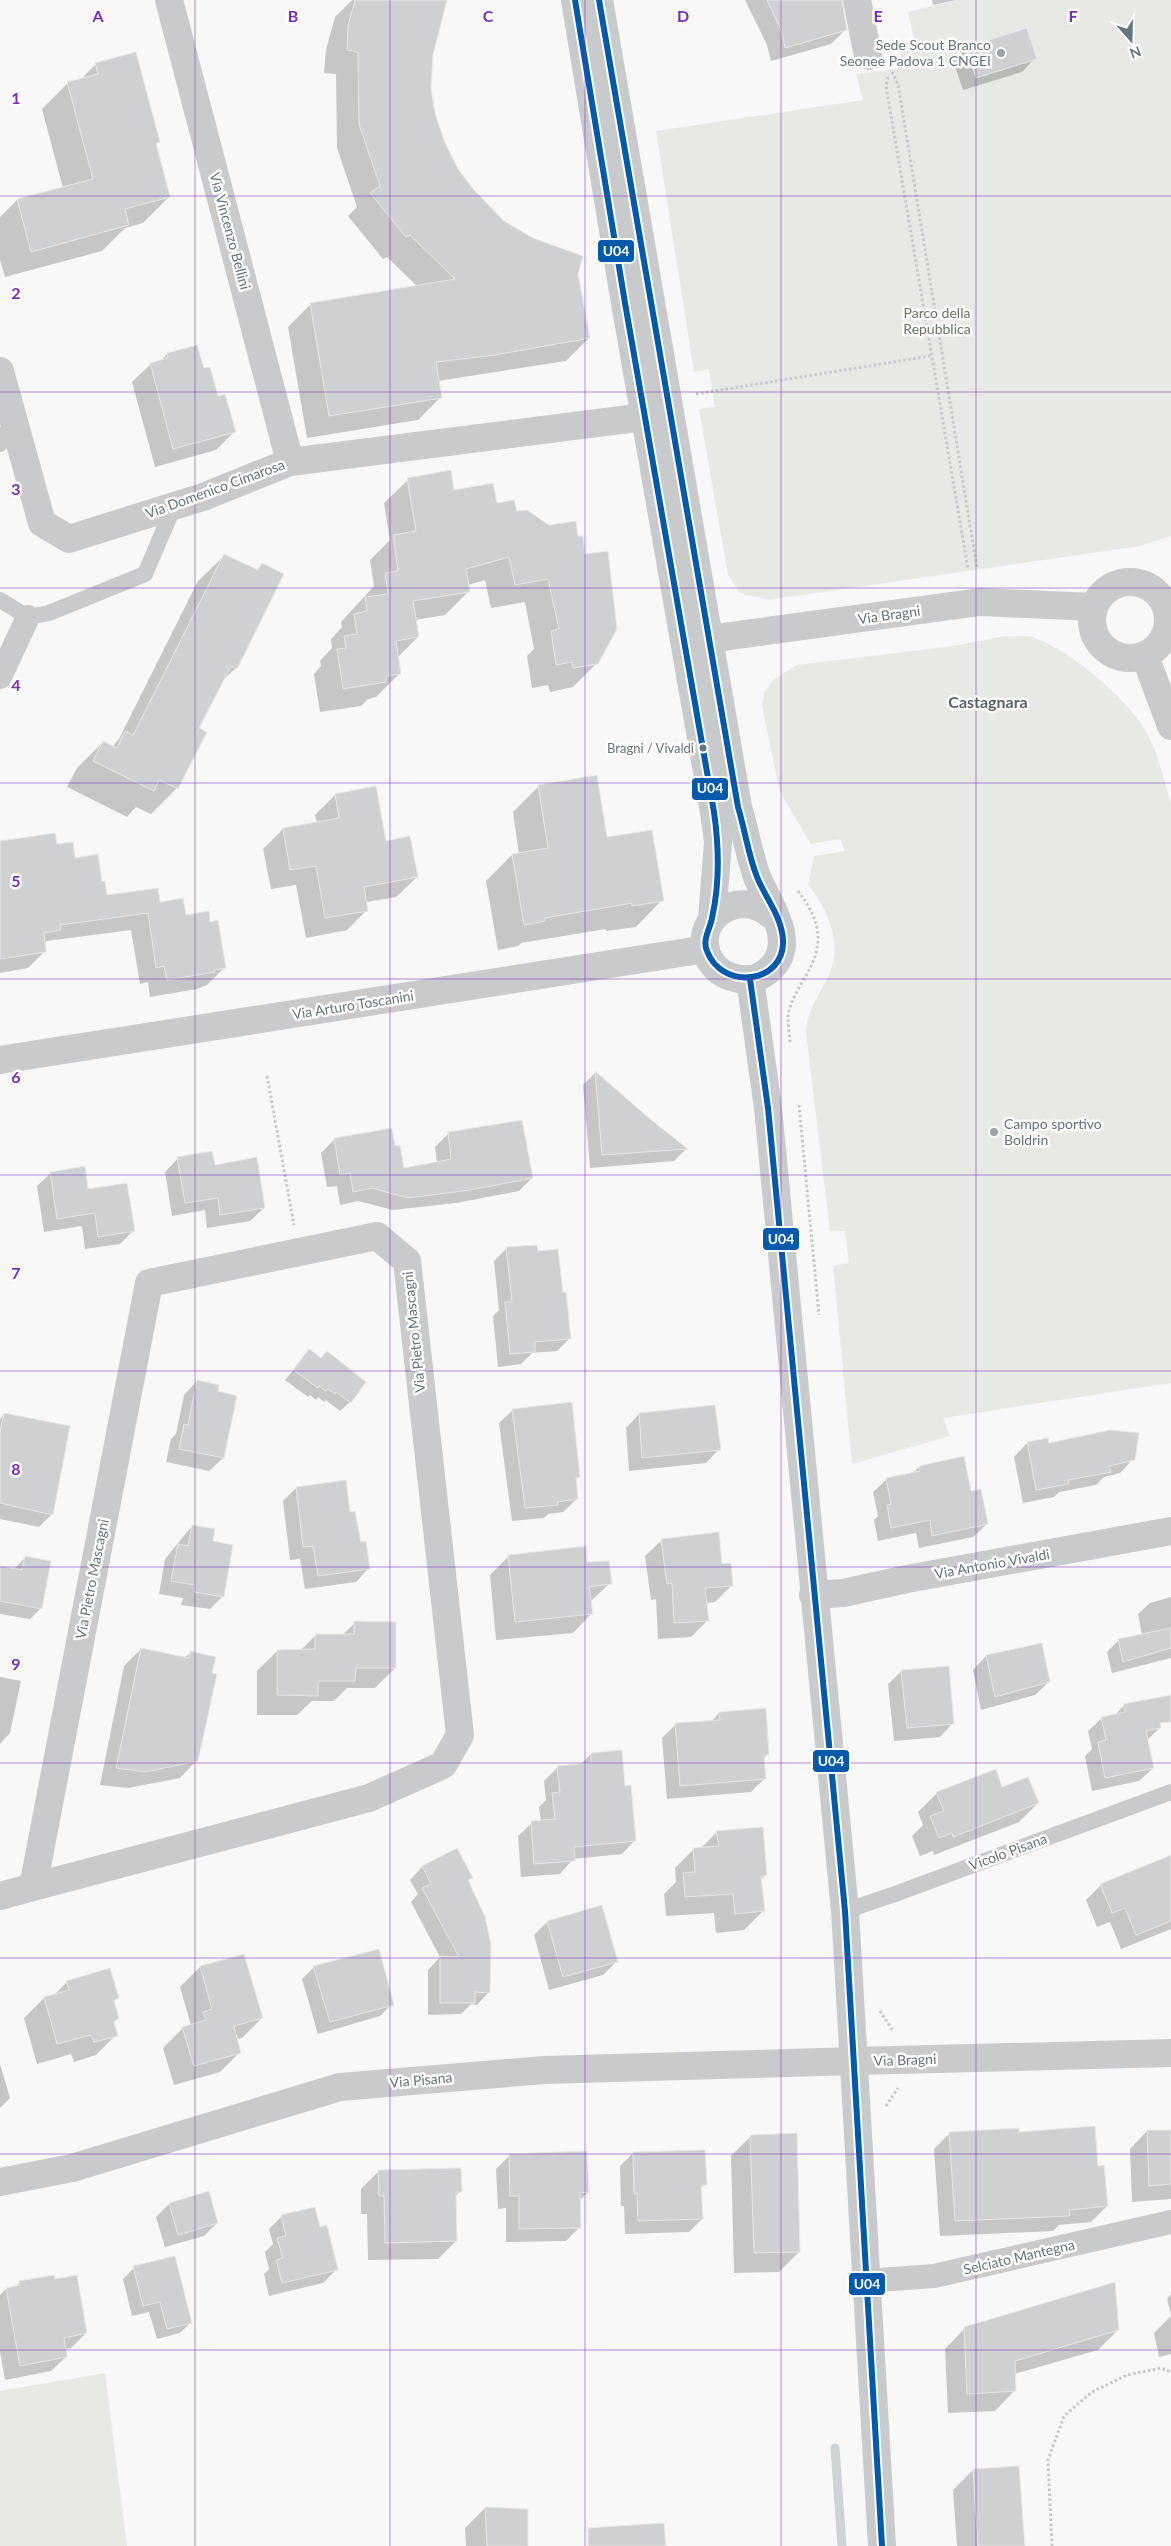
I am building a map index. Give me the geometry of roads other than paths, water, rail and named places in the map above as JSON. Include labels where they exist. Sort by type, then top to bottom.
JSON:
[{"type":"street","name":"Via Vincenzo Bellini","points":[[169,0],[290,462]]},
{"type":"street","points":[[575,0],[668,409],[685,644],[718,842],[712,919]]},
{"type":"street","points":[[599,0],[668,409],[711,639],[738,807],[757,875],[781,929],[783,942],[780,955],[773,967],[762,975],[750,979],[727,976],[717,969],[706,949],[707,928],[720,910],[743,902],[766,909],[775,918]]},
{"type":"street","points":[[857,0],[868,56]]},
{"type":"street","name":"Via Domenico Cimarosa","points":[[0,371],[42,523],[69,539],[203,496],[290,462],[668,409]]},
{"type":"street","points":[[1123,582],[1143,583],[1165,591],[1168,629],[1160,645],[1145,656],[1123,658],[1104,648],[1092,629],[1093,607],[1105,590],[1123,582]]},
{"type":"street","name":"Via Bragni","points":[[685,644],[980,602],[1093,607]]},
{"type":"street","points":[[0,677],[28,617]]},
{"type":"street","points":[[1145,656],[1171,726]]},
{"type":"street","name":"Via Arturo Toscanini","points":[[0,1060],[706,949]]},
{"type":"street","points":[[750,979],[768,1108],[793,1354],[813,1596],[845,1911],[855,2061]]},
{"type":"street","name":"Via Pietro Mascagni","points":[[0,1896],[369,1798],[442,1765],[460,1735],[407,1261],[377,1236],[148,1283],[33,1887]]},
{"type":"street","name":"Via Antonio Vivaldi","points":[[813,1596],[843,1593],[907,1579],[1171,1531]]},
{"type":"street","name":"Via Bragni","points":[[882,2546],[865,2281],[855,2061],[1171,2053]]},
{"type":"street","name":"Via Pisana","points":[[0,2182],[72,2168],[340,2087],[544,2070],[855,2061]]},
{"type":"street","name":"Selciato Mantegna","points":[[865,2281],[934,2276],[1171,2222]]},
{"type":"lane","points":[[0,444],[14,421]]},
{"type":"lane","points":[[0,600],[28,617],[49,613],[145,574],[174,506]]},
{"type":"lane","name":"Vicolo Pisana","points":[[845,1911],[1171,1792]]},
{"type":"waterway","points":[[835,2448],[842,2546]]},
{"type":"place","name":"Sede Scout Branco Seonee Padova 1 CNGEI","points":[[1001,53]]},
{"type":"place","name":"Bragni / Vivaldi","points":[[703,748]]},
{"type":"place","name":"Campo sportivo Boldrin","points":[[994,1132]]},
{"type":"district","name":"Castagnara","points":[[988,702]]},
{"type":"park label","name":"Parco della Repubblica","points":[[937,322]]}]
